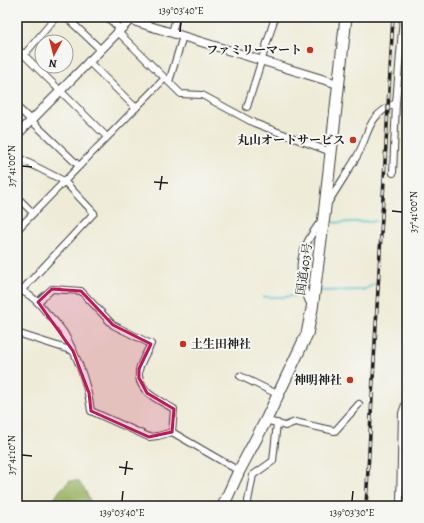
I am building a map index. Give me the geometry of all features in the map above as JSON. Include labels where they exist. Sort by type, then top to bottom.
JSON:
[{"type":"highway","name":"国道403号","points":[[223,506],[307,334],[312,309],[325,212],[346,17]]},
{"type":"street","points":[[24,55],[56,17]]},
{"type":"street","points":[[66,17],[100,49]]},
{"type":"street","points":[[107,17],[181,94],[202,95],[254,123],[331,152]]},
{"type":"street","points":[[172,33],[176,17]]},
{"type":"street","points":[[247,107],[275,17]]},
{"type":"street","points":[[393,173],[396,103],[403,17]]},
{"type":"street","points":[[17,135],[129,18],[145,20],[172,33],[338,84]]},
{"type":"street","points":[[17,230],[64,180],[136,108],[167,80],[183,36]]},
{"type":"street","points":[[17,48],[107,137]]},
{"type":"street","points":[[88,61],[136,108]]},
{"type":"street","points":[[312,309],[303,288],[300,259],[302,253],[357,157],[370,125],[380,112],[396,103]]},
{"type":"street","points":[[17,107],[79,166]]},
{"type":"street","points":[[17,157],[64,180],[94,213],[19,290],[38,302],[63,332],[73,351],[89,393],[91,411],[149,437],[172,432],[239,471]]},
{"type":"street","points":[[17,197],[33,213]]},
{"type":"street","points":[[38,302],[52,288],[81,291],[113,325],[151,344],[139,369],[139,378],[147,393],[174,409],[172,432]]},
{"type":"street","points":[[17,333],[73,351]]},
{"type":"street","points":[[240,376],[277,394]]},
{"type":"street","points":[[407,399],[402,413],[400,503],[407,504]]},
{"type":"street","points":[[266,420],[285,426],[295,422],[335,431],[359,404]]},
{"type":"street","points":[[248,506],[253,475],[273,461],[277,423]]},
{"type":"highlighted area","points":[[52,289],[81,291],[113,325],[151,344],[139,369],[139,378],[147,393],[174,409],[172,432],[149,437],[91,411],[89,393],[73,351],[38,302]]},
{"type":"green space","points":[[69,481],[78,481],[85,490],[92,506],[50,506],[60,490]]},
{"type":"waterway","points":[[329,223],[376,221]]},
{"type":"waterway","points":[[308,251],[316,236]]},
{"type":"waterway","points":[[321,291],[360,290],[366,289],[374,284]]},
{"type":"waterway","points":[[263,297],[300,295]]},
{"type":"railway","points":[[366,506],[393,17]]},
{"type":"place","name":"ファミリーマート","points":[[310,50]]},
{"type":"place","name":"丸山オートサービス","points":[[353,140]]},
{"type":"place","name":"土生田神社","points":[[183,344]]},
{"type":"place","name":"神明神社","points":[[350,380]]}]
